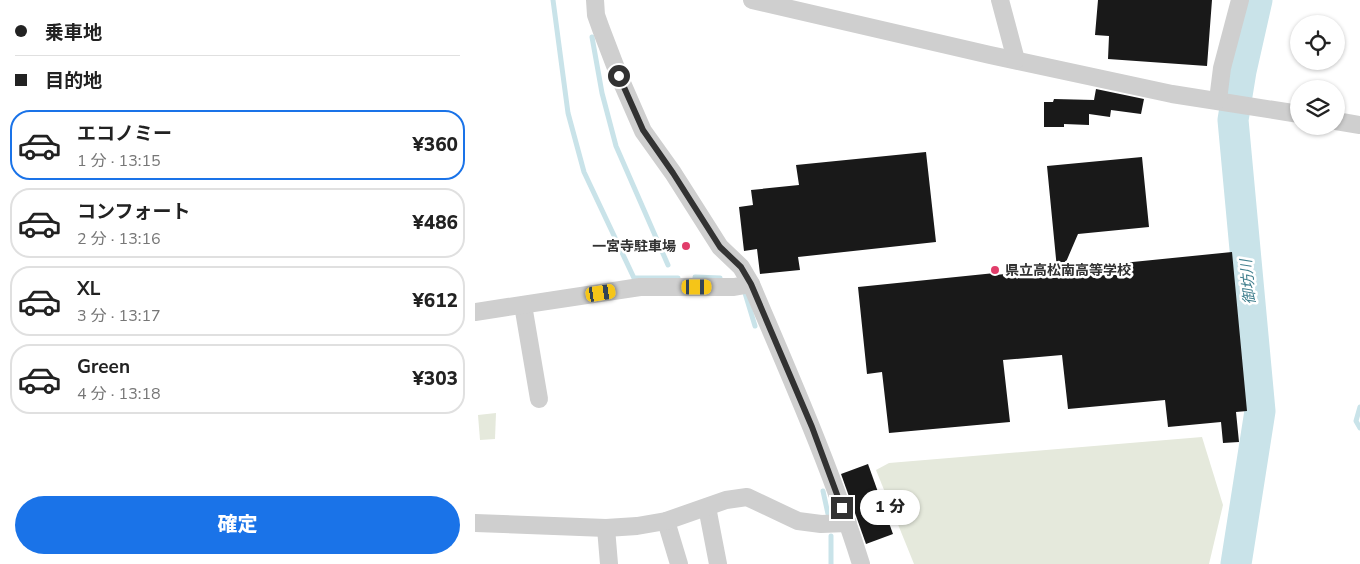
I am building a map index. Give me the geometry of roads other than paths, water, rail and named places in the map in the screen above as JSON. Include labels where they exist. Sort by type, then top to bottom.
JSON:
[{"type":"street","points":[[595,0],[596,15],[601,29],[643,130],[720,247],[741,267],[751,284],[812,427],[861,564]]},
{"type":"street","points":[[752,0],[802,6],[1016,60],[1172,94],[1290,112]]},
{"type":"street","points":[[1000,0],[1016,60]]},
{"type":"street","points":[[1219,101],[1222,68],[1240,0]]},
{"type":"street","points":[[1345,122],[1360,125]]},
{"type":"street","points":[[475,312],[640,287],[735,287],[751,284]]},
{"type":"street","points":[[523,305],[539,399]]},
{"type":"street","points":[[475,523],[606,528],[637,526],[666,521],[726,500],[747,497],[798,521],[821,524],[848,524]]},
{"type":"street","points":[[707,506],[718,564]]},
{"type":"street","points":[[666,521],[679,564]]},
{"type":"street","points":[[606,528],[609,564]]},
{"type":"waterway","points":[[553,0],[568,113],[584,172],[634,278],[678,278]]},
{"type":"waterway","name":"御坊川","points":[[1236,564],[1260,411],[1233,120],[1241,71],[1257,0]]},
{"type":"waterway","points":[[592,37],[602,93],[616,146],[668,265]]},
{"type":"waterway","points":[[695,277],[720,278]]},
{"type":"waterway","points":[[745,293],[755,326]]},
{"type":"waterway","points":[[1360,407],[1356,421],[1360,428]]},
{"type":"waterway","points":[[823,491],[828,514]]},
{"type":"waterway","points":[[831,536],[831,564]]},
{"type":"place","name":"一宮寺駐車場","points":[[686,246]]},
{"type":"place","name":"県立高松南高等学校","points":[[995,270]]}]
